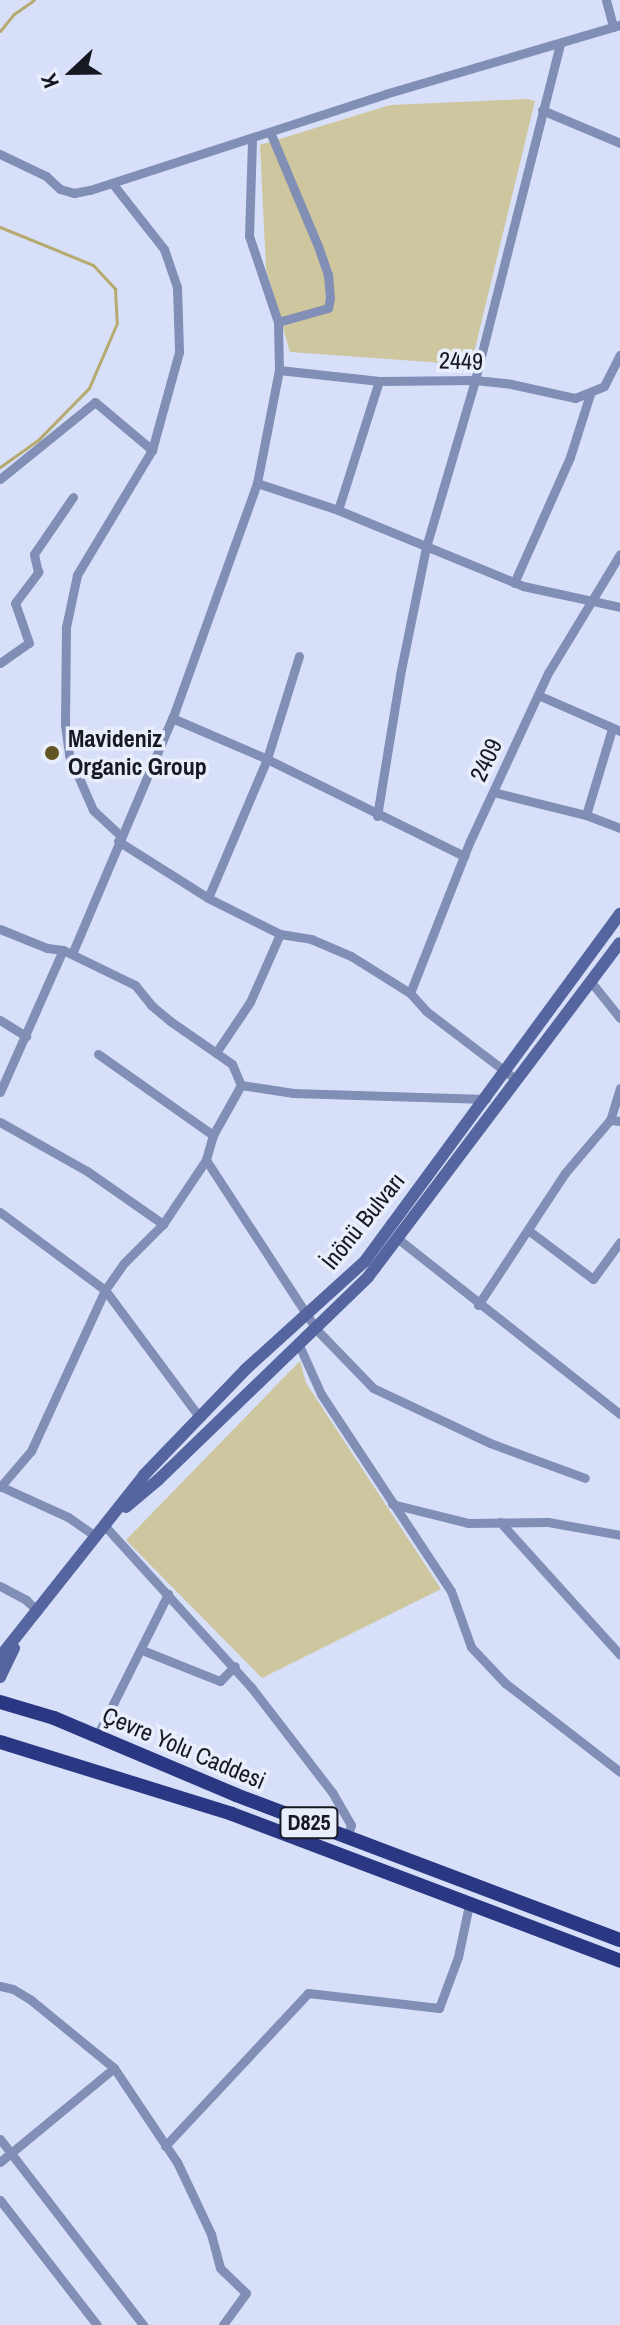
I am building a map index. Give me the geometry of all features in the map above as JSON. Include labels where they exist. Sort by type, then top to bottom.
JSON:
[{"type":"highway","name":"Çevre Yolu Caddesi","points":[[0,1702],[54,1718],[236,1795],[620,1940]]},
{"type":"highway","name":"Çevre Yolu Caddesi","points":[[0,1742],[232,1814],[620,1961]]},
{"type":"main road","name":"İnönü Bulvarı","points":[[0,1657],[21,1635],[144,1475],[246,1369],[307,1317],[365,1261],[620,914]]},
{"type":"main road","name":"İnönü Bulvarı","points":[[104,1525],[158,1480],[368,1277],[620,943]]},
{"type":"main road","name":"İnönü Bulvarı","points":[[0,1677],[21,1635]]},
{"type":"street","points":[[0,154],[46,176],[60,189],[74,193],[616,26],[606,0]]},
{"type":"street","points":[[377,816],[400,675],[426,547],[475,380],[560,43]]},
{"type":"street","points":[[542,110],[620,143]]},
{"type":"street","points":[[270,132],[318,246],[330,298],[328,308],[278,322]]},
{"type":"street","points":[[0,1092],[68,952],[172,718],[257,483],[279,370],[278,322],[249,236],[252,138]]},
{"type":"street","points":[[112,183],[164,249],[177,287],[179,352],[152,450],[77,575],[66,627],[65,725],[69,755],[93,810],[119,838],[208,898],[280,934],[311,939],[351,956],[410,993],[426,1011],[517,1079]]},
{"type":"street","points":[[514,583],[570,457],[590,394],[604,386],[620,355]]},
{"type":"street","name":"2449","points":[[279,370],[379,381],[475,380],[511,384],[558,396],[590,394]]},
{"type":"street","points":[[338,510],[379,381]]},
{"type":"street","points":[[0,479],[95,402],[152,450]]},
{"type":"street","points":[[257,483],[338,510],[514,583],[620,607]]},
{"type":"street","points":[[0,663],[29,643],[15,603],[38,572],[34,554],[73,497]]},
{"type":"street","name":"2409","points":[[410,993],[464,856],[538,695],[620,554]]},
{"type":"street","points":[[208,898],[267,759],[299,656]]},
{"type":"street","points":[[538,695],[616,730],[586,815]]},
{"type":"street","points":[[172,718],[267,759],[377,816],[464,856]]},
{"type":"street","points":[[493,792],[586,815],[620,828]]},
{"type":"street","points":[[0,929],[47,948],[68,952],[135,985],[151,1005],[170,1021],[232,1064],[241,1085]]},
{"type":"street","points":[[217,1051],[250,1002],[280,934]]},
{"type":"street","points":[[591,982],[620,1018]]},
{"type":"street","points":[[0,1020],[26,1036]]},
{"type":"street","points":[[98,1054],[213,1135]]},
{"type":"street","points":[[241,1085],[293,1093],[486,1099]]},
{"type":"street","points":[[95,1536],[68,1517],[0,1486],[31,1451],[105,1290],[124,1263],[163,1224],[206,1160],[213,1135],[241,1085]]},
{"type":"street","points":[[478,1305],[565,1173],[615,1120],[620,1088]]},
{"type":"street","points":[[0,1122],[87,1171],[163,1224]]},
{"type":"street","points":[[206,1160],[307,1317],[373,1388],[490,1443],[585,1478]]},
{"type":"street","points":[[0,1212],[105,1290],[200,1418]]},
{"type":"street","points":[[528,1230],[593,1279],[620,1242]]},
{"type":"street","points":[[397,1238],[478,1305],[620,1414]]},
{"type":"street","points":[[299,1345],[321,1394],[451,1591],[471,1647],[505,1683],[620,1772]]},
{"type":"street","points":[[392,1504],[468,1523],[548,1522],[620,1535]]},
{"type":"street","points":[[500,1522],[620,1655]]},
{"type":"street","points":[[104,1525],[235,1666],[332,1792],[351,1825],[347,1837]]},
{"type":"street","points":[[0,1586],[26,1600],[38,1611]]},
{"type":"street","points":[[97,1736],[168,1594]]},
{"type":"street","points":[[142,1650],[220,1681],[235,1666]]},
{"type":"street","points":[[165,2146],[308,1993],[439,2008],[458,1957],[469,1905]]},
{"type":"street","points":[[0,1986],[31,2000],[114,2068],[165,2146],[211,2234],[220,2268],[246,2293],[223,2325]]},
{"type":"street","points":[[0,2162],[114,2068]]},
{"type":"street","points":[[0,2139],[143,2325]]},
{"type":"street","points":[[0,2200],[97,2325]]},
{"type":"shaded area","points":[[535,101],[471,365],[290,352],[266,269],[260,145],[390,105]]},
{"type":"shaded area","points":[[300,1361],[306,1383],[441,1589],[262,1678],[126,1540]]},
{"type":"waterway","points":[[0,31],[14,14],[34,0]]},
{"type":"waterway","points":[[0,227],[93,265],[115,289],[117,323],[89,388],[38,440],[0,467]]},
{"type":"place","name":"Mavideniz Organic Group","points":[[52,753]]}]
